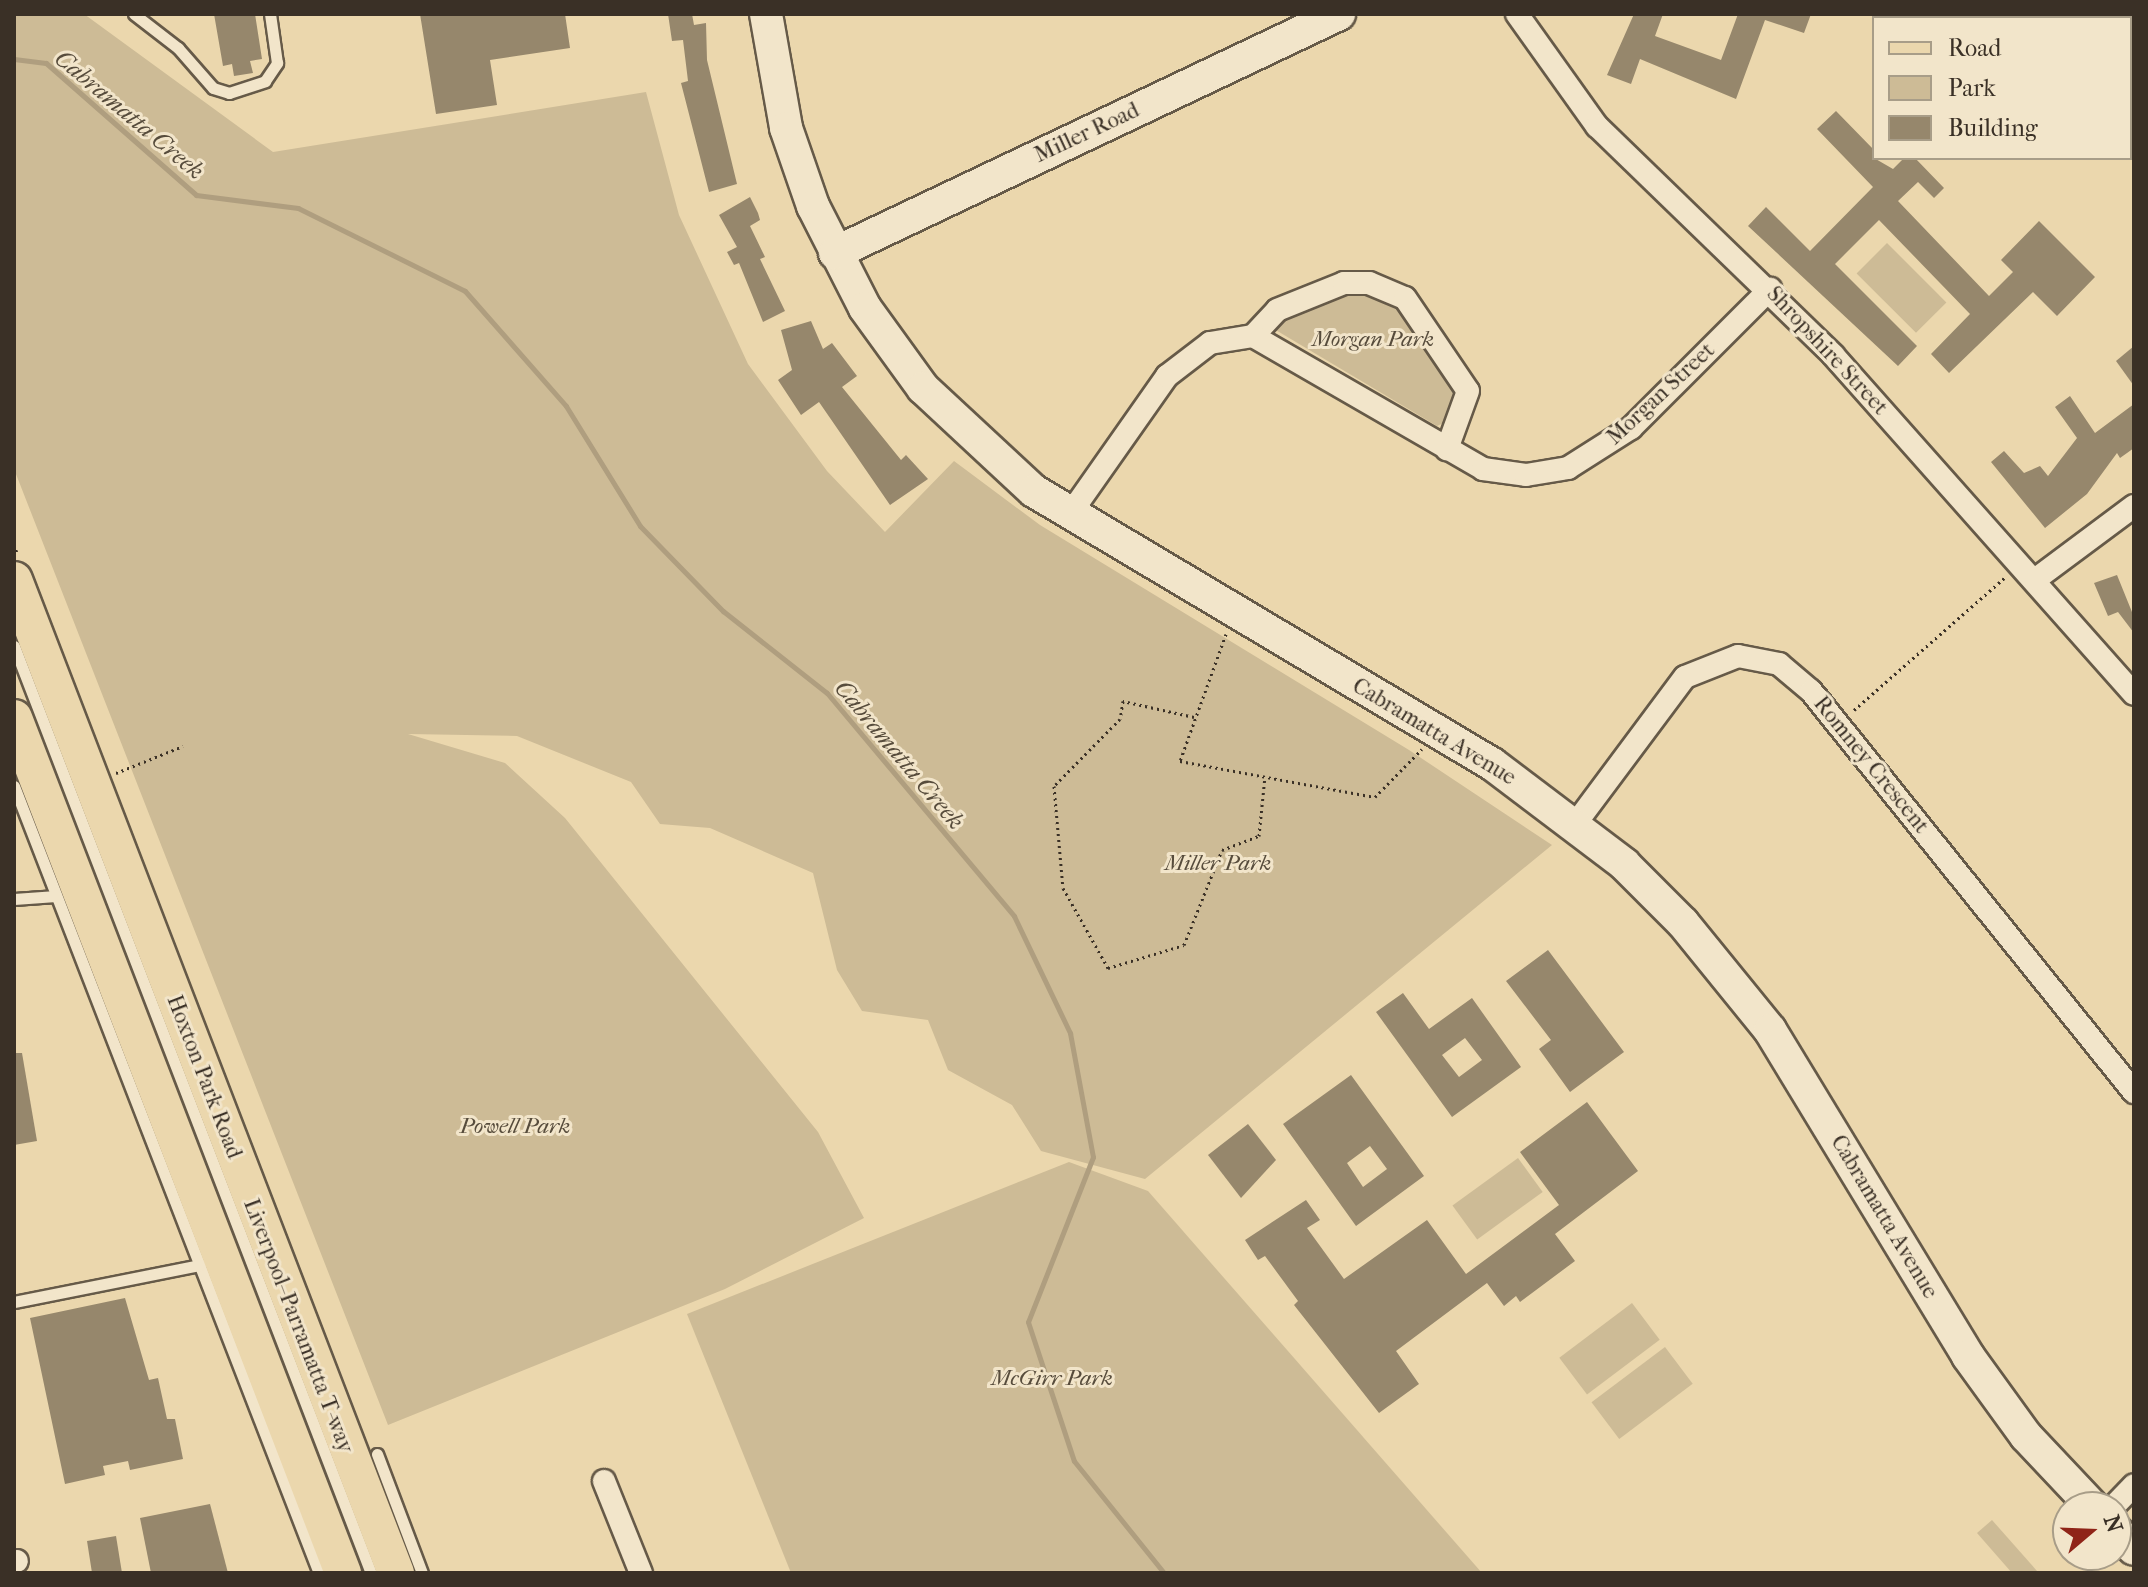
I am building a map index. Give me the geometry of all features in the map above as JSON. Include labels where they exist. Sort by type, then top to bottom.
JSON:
[{"type":"main road","name":"Hoxton Park Road","points":[[14,580],[396,1573]]},
{"type":"main road","points":[[14,718],[343,1573]]},
{"type":"street","name":"Cabramatta Avenue","points":[[766,14],[786,128],[835,253],[865,308],[923,388],[983,448],[1070,514],[1492,764],[1576,823],[1683,923],[1770,1030],[1968,1356],[2026,1436],[2078,1491]]},
{"type":"street","name":"Shropshire Street","points":[[1517,14],[1597,126],[1770,289],[2029,570],[2134,694]]},
{"type":"street","name":"Miller Road","points":[[835,253],[1330,16]]},
{"type":"street","points":[[1070,514],[1179,363],[1210,343],[1253,336],[1277,310],[1344,283],[1369,283],[1405,298],[1468,391],[1447,449]]},
{"type":"street","name":"Morgan Street","points":[[1253,336],[1447,449],[1504,473],[1568,468],[1631,428],[1770,289]]},
{"type":"street","points":[[2029,570],[2134,506]]},
{"type":"street","name":"Romney Crescent","points":[[1576,823],[1669,696],[1708,664],[1738,656],[1779,664],[1838,724],[2134,1092]]},
{"type":"street","points":[[604,1481],[641,1573]]},
{"type":"lane","points":[[134,14],[178,48],[213,88],[229,93],[265,81],[277,63],[270,14]]},
{"type":"lane","name":"Liverpool–Parramatta T-way","points":[[14,646],[371,1573]]},
{"type":"lane","points":[[14,786],[319,1573]]},
{"type":"lane","points":[[14,899],[56,896]]},
{"type":"lane","points":[[14,1302],[200,1265]]},
{"type":"lane","points":[[377,1454],[422,1573]]},
{"type":"path","points":[[1838,724],[2029,570]]},
{"type":"path","points":[[1227,629],[1180,761],[1375,797],[1422,749]]},
{"type":"path","points":[[1194,717],[1123,701],[1120,719],[1054,786],[1063,888],[1108,968],[1184,945],[1222,850],[1259,836],[1265,776]]},
{"type":"path","points":[[103,778],[183,746]]},
{"type":"green space","points":[[14,14],[84,14],[273,152],[646,92],[679,215],[748,364],[827,471],[885,532],[954,461],[1040,525],[1409,750],[1552,845],[1145,1179],[1041,1151],[1012,1105],[948,1070],[928,1020],[862,1011],[837,970],[813,873],[710,828],[660,824],[631,782],[517,736],[408,734],[505,763],[565,818],[818,1132],[864,1218],[725,1289],[388,1425],[14,469]]},
{"type":"green space","points":[[1887,243],[1946,302],[1916,333],[1857,273]]},
{"type":"green space","name":"Morgan Park","points":[[1349,289],[1407,311],[1460,384],[1452,419],[1437,426],[1274,329],[1281,320]]},
{"type":"green space","points":[[1518,1158],[1543,1192],[1477,1240],[1452,1206]]},
{"type":"green space","name":"McGirr Park","points":[[1069,1162],[1148,1191],[1482,1573],[791,1573],[687,1314]]},
{"type":"green space","points":[[1632,1303],[1660,1340],[1587,1395],[1559,1358]]},
{"type":"green space","points":[[1665,1347],[1693,1384],[1619,1439],[1592,1402]]},
{"type":"green space","points":[[1992,1520],[2037,1571],[2035,1573],[2012,1573],[1977,1533]]},
{"type":"building","points":[[214,14],[255,14],[262,59],[250,61],[253,73],[234,76],[232,64],[223,66]]},
{"type":"building","points":[[420,14],[565,14],[570,48],[490,60],[497,105],[436,114]]},
{"type":"building","points":[[668,14],[692,14],[694,25],[706,23],[707,60],[737,184],[709,192],[681,83],[688,81],[683,40],[672,41]]},
{"type":"building","points":[[1634,14],[1663,14],[1655,36],[1721,60],[1738,14],[1811,14],[1804,33],[1765,20],[1736,99],[1640,59],[1631,84],[1607,75]]},
{"type":"building","points":[[1836,111],[1872,148],[1872,160],[1893,169],[1902,160],[1917,160],[1944,188],[1934,198],[1918,182],[1898,201],[1989,296],[2013,272],[2001,260],[2039,221],[2095,277],[2057,316],[2033,292],[1949,373],[1931,354],[1970,314],[1879,220],[1835,264],[1917,346],[1898,366],[1748,226],[1766,207],[1810,251],[1873,187],[1817,129]]},
{"type":"building","points":[[750,197],[760,220],[750,226],[765,257],[760,259],[785,311],[763,322],[739,263],[734,265],[727,252],[737,247],[719,215]]},
{"type":"building","points":[[811,321],[823,349],[832,343],[857,376],[842,387],[901,460],[906,455],[928,479],[890,505],[819,402],[801,415],[778,380],[792,370],[781,330]]},
{"type":"building","points":[[2134,346],[2134,386],[2116,361]]},
{"type":"building","points":[[2070,396],[2095,433],[2134,404],[2134,448],[2120,458],[2117,453],[2087,494],[2045,528],[1991,462],[2004,451],[2024,473],[2040,466],[2048,476],[2077,438],[2055,407]]},
{"type":"building","points":[[2117,575],[2134,617],[2134,633],[2118,612],[2108,616],[2094,583]]},
{"type":"building","points":[[1548,950],[1624,1052],[1570,1092],[1539,1049],[1551,1040],[1506,981]]},
{"type":"building","points":[[1403,993],[1429,1029],[1472,998],[1521,1067],[1452,1117],[1376,1012]],"holes":[[[1465,1038],[1482,1060],[1459,1077],[1442,1055]]]},
{"type":"building","points":[[14,1053],[22,1053],[37,1141],[14,1145]]},
{"type":"building","points":[[1351,1075],[1424,1176],[1356,1226],[1283,1124]],"holes":[[[1370,1146],[1387,1169],[1363,1187],[1347,1163]]]},
{"type":"building","points":[[1587,1102],[1638,1171],[1555,1234],[1575,1261],[1520,1302],[1516,1296],[1504,1306],[1487,1283],[1396,1351],[1419,1384],[1379,1413],[1294,1305],[1298,1301],[1265,1256],[1258,1260],[1245,1240],[1306,1200],[1320,1220],[1307,1228],[1344,1279],[1427,1220],[1466,1274],[1559,1205],[1520,1152]]},
{"type":"building","points":[[1248,1124],[1276,1160],[1241,1198],[1208,1155]]},
{"type":"building","points":[[125,1298],[149,1380],[158,1378],[167,1419],[175,1419],[183,1459],[130,1470],[128,1461],[103,1466],[105,1475],[65,1484],[30,1318]]},
{"type":"building","points":[[210,1504],[228,1573],[151,1573],[140,1518]]},
{"type":"building","points":[[116,1536],[122,1573],[92,1573],[87,1541]]},
{"type":"waterway","name":"Cabramatta Creek","points":[[14,59],[46,63],[196,195],[298,208],[465,291],[566,406],[640,526],[723,611],[827,693],[1014,916],[1070,1033],[1093,1157],[1028,1322],[1074,1461],[1164,1573]]},
{"type":"park label","name":"Miller Park","points":[[1218,864]]},
{"type":"park label","name":"Powell Park","points":[[515,1127]]}]
